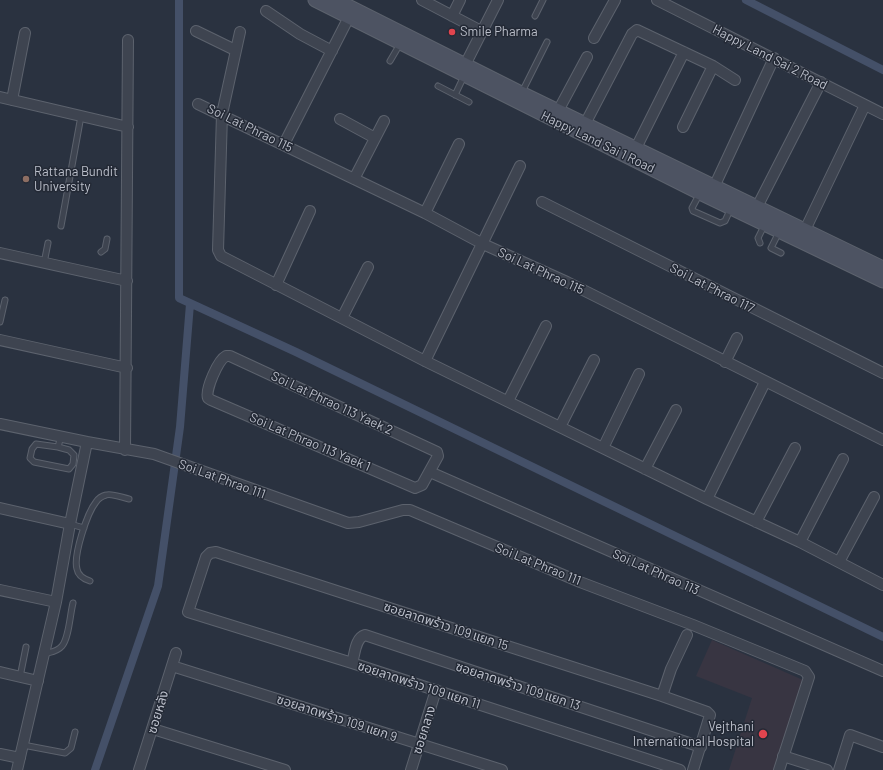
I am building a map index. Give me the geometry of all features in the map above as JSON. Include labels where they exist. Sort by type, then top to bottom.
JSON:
[{"type":"street","name":"Happy Land Sai 1 Road","points":[[315,0],[400,43],[429,52]]},
{"type":"street","name":"Happy Land Sai 1 Road","points":[[336,0],[464,72],[634,153],[757,207],[883,268]]},
{"type":"street","points":[[422,0],[482,32]]},
{"type":"street","points":[[452,16],[460,0]]},
{"type":"street","points":[[464,72],[498,0]]},
{"type":"street","points":[[594,38],[615,0]]},
{"type":"street","name":"Happy Land Sai 2 Road","points":[[657,0],[883,114]]},
{"type":"street","points":[[266,10],[300,34],[332,51]]},
{"type":"street","points":[[284,144],[349,17]]},
{"type":"street","points":[[585,124],[634,31],[637,30],[713,66],[735,80]]},
{"type":"street","points":[[196,31],[235,50]]},
{"type":"street","points":[[240,32],[222,114],[218,250],[221,256],[226,260],[426,361],[508,400],[645,469],[800,542],[883,585]]},
{"type":"street","points":[[12,100],[26,33]]},
{"type":"street","points":[[125,450],[127,368],[128,40]]},
{"type":"street","points":[[634,153],[684,52]]},
{"type":"street","points":[[558,111],[587,57]]},
{"type":"street","points":[[714,187],[774,58]]},
{"type":"street","points":[[683,127],[713,66]]},
{"type":"street","name":"Happy Land Sai 1 Road","points":[[464,72],[521,93],[585,124],[700,193],[883,281]]},
{"type":"street","points":[[757,207],[821,82]]},
{"type":"street","points":[[0,97],[128,126]]},
{"type":"street","name":"Soi Lat Phrao 115","points":[[198,104],[222,114],[425,213],[483,244],[567,282],[883,440]]},
{"type":"street","points":[[805,230],[865,105]]},
{"type":"street","points":[[340,119],[375,138]]},
{"type":"street","points":[[354,179],[384,121]]},
{"type":"street","points":[[425,213],[459,144]]},
{"type":"street","points":[[426,361],[520,166]]},
{"type":"street","name":"Soi Lat Phrao 117","points":[[542,202],[883,373]]},
{"type":"street","points":[[276,285],[310,211]]},
{"type":"street","points":[[0,253],[127,281]]},
{"type":"street","points":[[342,318],[368,267]]},
{"type":"street","points":[[508,400],[546,326]]},
{"type":"street","points":[[725,362],[737,338]]},
{"type":"street","points":[[0,340],[127,368]]},
{"type":"street","name":"Soi Lat Phrao 113 Yaek 2","points":[[214,374],[221,360],[224,357],[230,356],[437,452],[438,456],[430,472]]},
{"type":"street","points":[[560,427],[594,360]]},
{"type":"street","name":"Soi Lat Phrao 113 Yaek 1","points":[[214,374],[207,391],[208,398],[211,400],[416,488],[422,485],[430,472]]},
{"type":"street","points":[[603,448],[638,374]]},
{"type":"street","points":[[707,499],[766,382]]},
{"type":"street","points":[[645,469],[676,410]]},
{"type":"street","name":"Soi Lat Phrao 111","points":[[0,424],[125,450],[154,454],[348,523],[410,510],[580,582],[693,625],[805,671],[809,677],[779,770]]},
{"type":"street","points":[[17,770],[56,602],[87,442]]},
{"type":"street","points":[[756,522],[795,448]]},
{"type":"street","points":[[800,542],[843,459]]},
{"type":"street","name":"Soi Lat Phrao 113","points":[[430,472],[883,671]]},
{"type":"street","points":[[840,562],[874,497]]},
{"type":"street","points":[[0,508],[70,524]]},
{"type":"street","name":"ซอยลาดพร้าว 109 แยก 15","points":[[198,582],[206,557],[210,553],[216,552],[662,696],[707,712],[710,715],[701,747]]},
{"type":"street","name":"ซอยลาดพร้าว 109 แยก 11","points":[[198,582],[188,612],[352,663],[680,770]]},
{"type":"street","points":[[0,590],[56,602]]},
{"type":"street","points":[[662,696],[671,669],[687,635]]},
{"type":"street","name":"ซอยลาดพร้าว 109 แยก 13","points":[[352,663],[358,640],[361,636],[365,636],[701,747]]},
{"type":"street","name":"ซอยหลัง","points":[[140,770],[176,653]]},
{"type":"street","name":"ซอยลาดพร้าว 109 แยก 9","points":[[172,666],[502,770]]},
{"type":"street","points":[[0,672],[38,681]]},
{"type":"street","name":"ซอยกลาง","points":[[411,770],[436,690]]},
{"type":"street","points":[[153,729],[285,770]]},
{"type":"street","points":[[839,770],[850,735],[883,747]]},
{"type":"street","points":[[694,770],[701,747]]},
{"type":"street","points":[[0,754],[20,758]]},
{"type":"street","points":[[783,756],[827,770]]},
{"type":"lane","points":[[535,16],[543,0]]},
{"type":"lane","points":[[521,93],[547,42]]},
{"type":"lane","points":[[390,61],[400,43]]},
{"type":"lane","points":[[455,95],[464,72]]},
{"type":"lane","points":[[438,86],[468,102]]},
{"type":"lane","points":[[61,226],[81,116]]},
{"type":"lane","points":[[700,193],[692,208],[693,211],[720,223],[725,221],[731,207]]},
{"type":"lane","points":[[760,243],[758,238],[765,223]]},
{"type":"lane","points":[[780,231],[771,248],[781,253]]},
{"type":"lane","points":[[101,252],[105,249],[107,239]]},
{"type":"lane","points":[[44,263],[48,244]]},
{"type":"lane","points":[[0,322],[5,300]]},
{"type":"lane","points":[[58,447],[61,436]]},
{"type":"lane","points":[[36,444],[58,447],[69,450],[74,455],[69,469],[34,462],[30,458],[32,449],[36,444]]},
{"type":"lane","points":[[90,581],[84,579],[79,574],[76,561],[84,528],[95,503],[107,494],[130,499]]},
{"type":"lane","points":[[70,524],[84,528]]},
{"type":"lane","points":[[44,654],[62,647],[65,640],[73,603]]},
{"type":"lane","points":[[20,677],[26,647]]},
{"type":"lane","points":[[23,745],[65,753],[71,748],[75,732]]},
{"type":"shaded area","name":"Vejthani International Hospital","points":[[712,640],[803,680],[774,770],[729,770],[752,698],[696,676]]},
{"type":"waterway","points":[[179,0],[179,298],[296,352],[883,637]]},
{"type":"waterway","points":[[746,0],[883,70]]},
{"type":"waterway","points":[[95,770],[158,586],[180,427],[190,304]]},
{"type":"place","name":"Smile Pharma","points":[[452,32]]},
{"type":"place","name":"Rattana Bundit University","points":[[26,179]]},
{"type":"place","name":"Vejthani International Hospital","points":[[763,734]]}]
